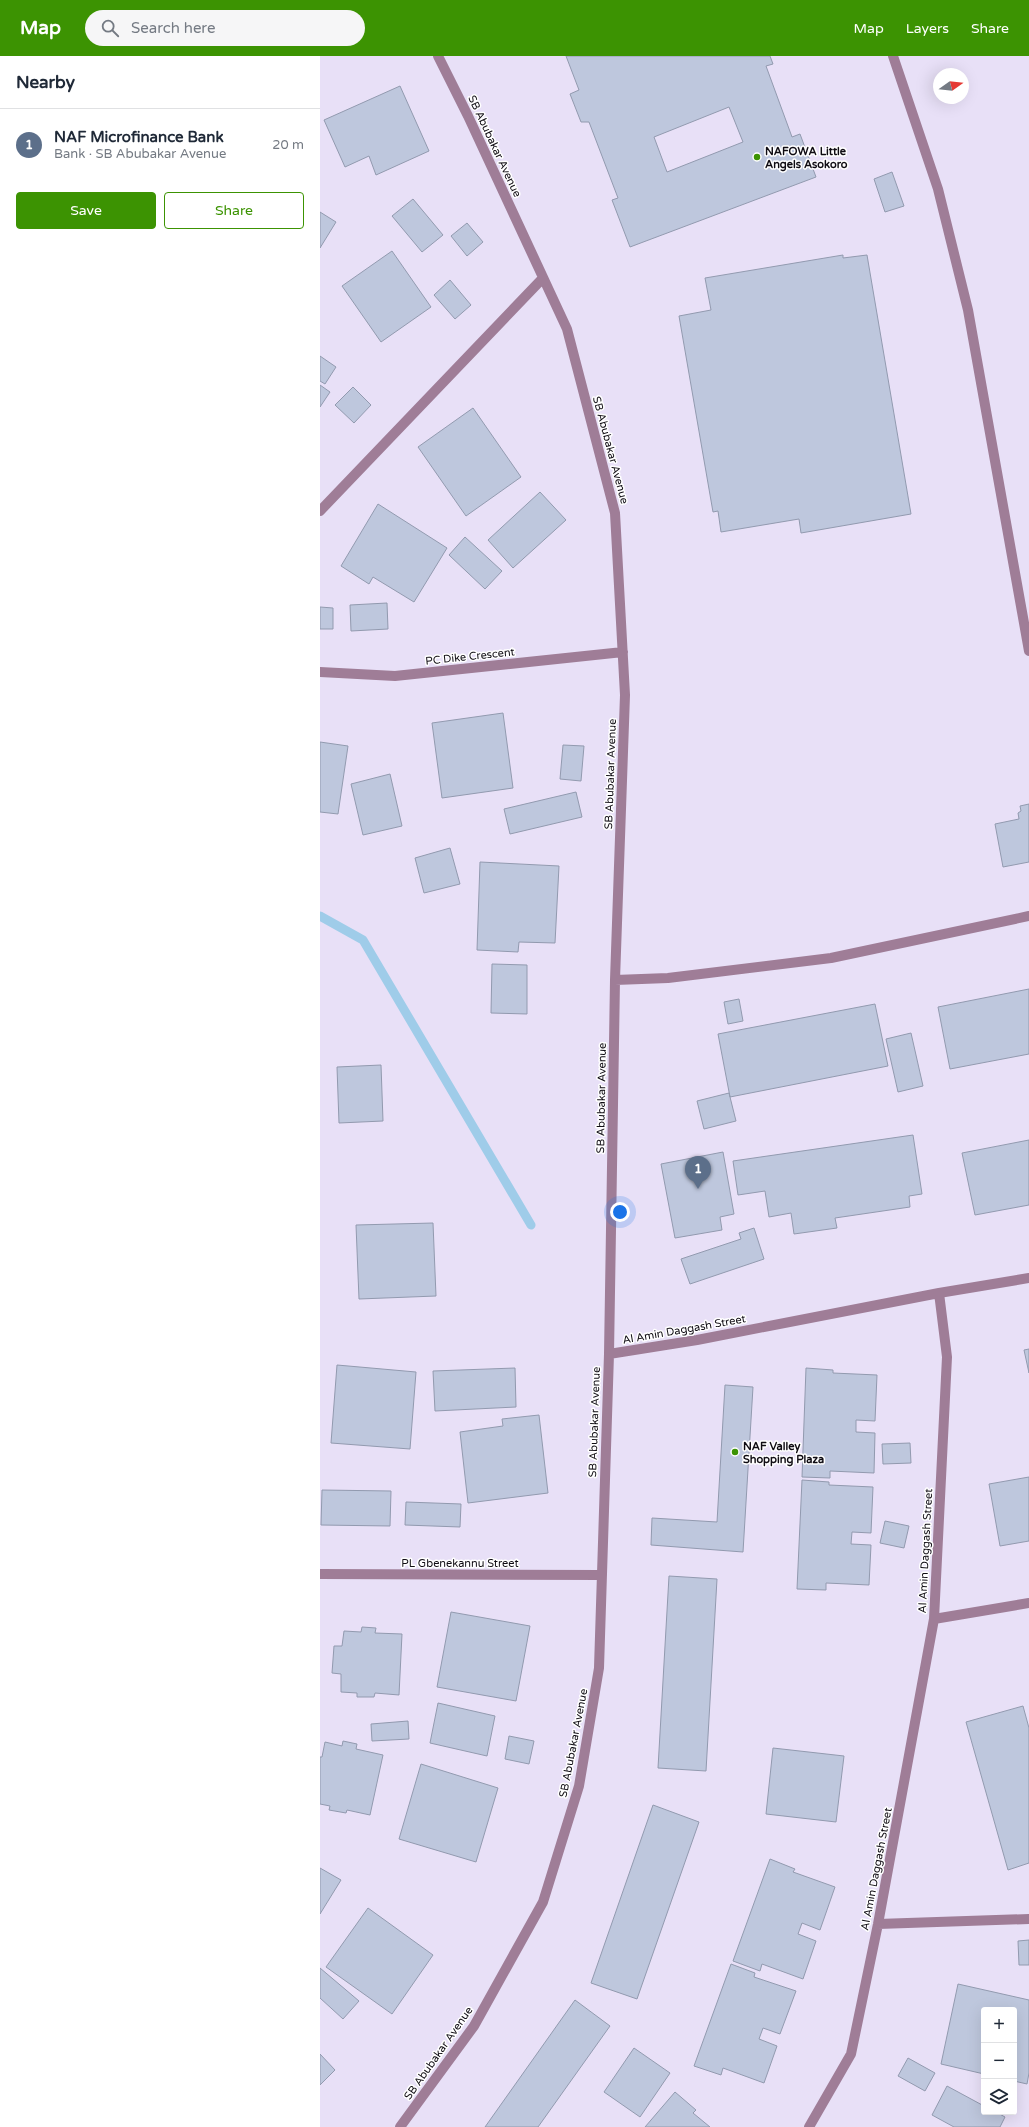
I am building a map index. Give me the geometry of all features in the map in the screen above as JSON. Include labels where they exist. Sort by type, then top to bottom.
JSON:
[{"type":"street","name":"SB Abubakar Avenue","points":[[400,2127],[474,2026],[543,1902],[580,1778],[599,1668],[609,1354],[615,980],[625,695],[615,513],[567,329],[468,116],[438,56]]},
{"type":"street","points":[[893,56],[938,189],[968,310],[1029,651]]},
{"type":"street","points":[[320,511],[543,278]]},
{"type":"street","name":"PC Dike Crescent","points":[[320,672],[395,676],[623,652]]},
{"type":"street","points":[[615,980],[668,978],[832,958],[1029,916]]},
{"type":"street","points":[[939,1294],[1029,1278]]},
{"type":"street","name":"Al Amin Daggash Street","points":[[609,1354],[697,1340],[939,1294],[948,1357],[934,1619],[878,1924],[851,2054],[809,2127]]},
{"type":"street","name":"PL Gbenekannu Street","points":[[320,1574],[601,1575]]},
{"type":"street","points":[[934,1619],[1029,1603]]},
{"type":"street","points":[[878,1924],[1029,1919]]},
{"type":"building","name":"NAFOWA Little Angels Asokoro","points":[[566,56],[770,56],[773,64],[766,66],[792,137],[800,134],[816,177],[630,247],[612,200],[618,198],[589,122],[581,122],[570,94],[579,90]],"holes":[[[729,107],[743,142],[667,172],[654,137]]]},
{"type":"building","points":[[400,86],[429,151],[376,175],[369,156],[345,167],[324,120]]},
{"type":"building","points":[[892,172],[904,206],[885,212],[874,179]]},
{"type":"building","points":[[413,199],[443,235],[422,252],[392,216]]},
{"type":"building","points":[[320,212],[336,222],[320,248]]},
{"type":"building","points":[[467,223],[483,242],[467,256],[451,236]]},
{"type":"building","points":[[392,251],[431,307],[381,342],[342,286]]},
{"type":"building","points":[[843,255],[843,258],[867,255],[911,514],[801,533],[799,519],[721,532],[718,511],[713,512],[679,316],[711,310],[705,278]]},
{"type":"building","points":[[450,280],[471,305],[455,319],[434,295]]},
{"type":"building","points":[[320,356],[336,367],[325,384],[320,381]]},
{"type":"building","points":[[320,385],[330,392],[320,407]]},
{"type":"building","points":[[353,387],[371,405],[354,423],[335,405]]},
{"type":"building","points":[[473,408],[521,477],[466,516],[418,447]]},
{"type":"building","points":[[540,492],[566,520],[513,568],[488,540]]},
{"type":"building","points":[[378,504],[447,548],[414,602],[373,577],[369,584],[341,566]]},
{"type":"building","points":[[465,537],[502,571],[485,589],[449,555]]},
{"type":"building","points":[[387,603],[388,629],[351,631],[350,605]]},
{"type":"building","points":[[320,607],[333,608],[333,629],[320,629]]},
{"type":"building","points":[[503,713],[513,788],[442,798],[432,723]]},
{"type":"building","points":[[320,742],[348,746],[338,814],[320,812]]},
{"type":"building","points":[[563,745],[584,746],[581,781],[560,779]]},
{"type":"building","points":[[390,774],[402,826],[363,835],[351,784]]},
{"type":"building","points":[[576,792],[582,817],[510,834],[504,809]]},
{"type":"building","points":[[1029,804],[1029,862],[1003,867],[995,824],[1019,819],[1018,813],[1021,811],[1020,806]]},
{"type":"building","points":[[450,848],[460,884],[424,893],[415,858]]},
{"type":"building","points":[[480,862],[559,866],[555,943],[519,942],[518,952],[477,950]]},
{"type":"building","points":[[492,964],[527,965],[527,1014],[491,1013]]},
{"type":"building","points":[[1029,989],[1029,1054],[950,1069],[938,1007]]},
{"type":"building","points":[[739,999],[743,1021],[728,1024],[724,1002]]},
{"type":"building","points":[[875,1004],[888,1066],[730,1097],[718,1034]]},
{"type":"building","points":[[911,1033],[923,1086],[898,1092],[886,1039]]},
{"type":"building","points":[[381,1065],[383,1121],[339,1123],[337,1067]]},
{"type":"building","points":[[729,1093],[736,1121],[704,1129],[697,1101]]},
{"type":"building","points":[[913,1135],[922,1194],[909,1196],[910,1207],[835,1218],[837,1228],[794,1234],[791,1213],[769,1217],[765,1191],[738,1195],[733,1161]]},
{"type":"building","points":[[1029,1140],[1029,1205],[975,1215],[962,1153]]},
{"type":"building","points":[[723,1152],[734,1214],[720,1217],[722,1230],[675,1238],[661,1164]]},
{"type":"building","points":[[433,1223],[436,1296],[359,1299],[356,1225]]},
{"type":"building","points":[[754,1228],[764,1259],[690,1284],[681,1259],[741,1239],[739,1233]]},
{"type":"building","points":[[1029,1349],[1029,1373],[1024,1350]]},
{"type":"building","points":[[337,1365],[416,1372],[410,1449],[331,1443]]},
{"type":"building","points":[[515,1368],[516,1407],[435,1411],[433,1371]]},
{"type":"building","points":[[806,1368],[833,1370],[833,1373],[877,1375],[875,1421],[856,1420],[856,1432],[875,1433],[874,1473],[830,1471],[830,1478],[802,1477]]},
{"type":"building","name":"NAF Valley Shopping Plaza","points":[[725,1385],[753,1387],[743,1552],[651,1545],[652,1518],[717,1522]]},
{"type":"building","points":[[539,1415],[548,1493],[468,1503],[460,1432],[503,1426],[502,1419]]},
{"type":"building","points":[[910,1443],[911,1463],[883,1464],[882,1444]]},
{"type":"building","points":[[1029,1477],[1029,1541],[1000,1546],[989,1484]]},
{"type":"building","points":[[802,1480],[829,1482],[829,1485],[873,1487],[871,1533],[852,1532],[851,1544],[871,1545],[869,1585],[826,1583],[826,1590],[797,1589]]},
{"type":"building","points":[[322,1490],[391,1491],[390,1526],[321,1525]]},
{"type":"building","points":[[406,1502],[461,1504],[460,1527],[405,1525]]},
{"type":"building","points":[[885,1521],[909,1526],[904,1548],[880,1543]]},
{"type":"building","points":[[669,1576],[717,1579],[706,1771],[658,1768]]},
{"type":"building","points":[[451,1612],[530,1626],[516,1701],[437,1687]]},
{"type":"building","points":[[362,1627],[376,1628],[375,1633],[402,1634],[399,1695],[375,1693],[374,1697],[357,1697],[357,1693],[341,1692],[341,1674],[332,1673],[334,1646],[342,1646],[344,1631],[361,1632]]},
{"type":"building","points":[[438,1703],[495,1716],[487,1756],[430,1743]]},
{"type":"building","points":[[1023,1706],[1029,1728],[1029,1863],[1008,1870],[966,1722]]},
{"type":"building","points":[[408,1721],[409,1739],[372,1741],[371,1724]]},
{"type":"building","points":[[509,1736],[534,1741],[529,1764],[505,1759]]},
{"type":"building","points":[[343,1741],[357,1744],[356,1749],[383,1755],[370,1815],[347,1810],[346,1813],[329,1810],[330,1806],[320,1804],[320,1757],[322,1757],[325,1742],[342,1746]]},
{"type":"building","points":[[773,1748],[844,1756],[836,1822],[766,1814]]},
{"type":"building","points":[[421,1764],[498,1788],[476,1862],[399,1839]]},
{"type":"building","points":[[653,1805],[699,1822],[637,1999],[591,1983]]},
{"type":"building","points":[[770,1859],[795,1869],[793,1872],[835,1887],[820,1930],[802,1923],[798,1934],[816,1941],[803,1979],[762,1964],[760,1971],[733,1961]]},
{"type":"building","points":[[320,1868],[341,1880],[320,1914]]},
{"type":"building","points":[[368,1908],[433,1955],[392,2014],[326,1967]]},
{"type":"building","points":[[1029,1940],[1029,1965],[1019,1965],[1018,1941]]},
{"type":"building","points":[[731,1964],[755,1973],[754,1977],[796,1991],[780,2034],[763,2028],[759,2039],[777,2046],[764,2083],[723,2068],[721,2075],[694,2066]]},
{"type":"building","points":[[320,1968],[359,2001],[343,2019],[320,1998]]},
{"type":"building","points":[[958,1984],[1029,2000],[1029,2073],[1027,2084],[1017,2082],[1017,2007],[981,2007],[981,2073],[941,2064]]},
{"type":"building","points":[[575,2000],[610,2026],[538,2127],[485,2127]]},
{"type":"building","points":[[634,2048],[670,2073],[640,2117],[604,2092]]},
{"type":"building","points":[[320,2054],[335,2070],[320,2085]]},
{"type":"building","points":[[908,2058],[935,2073],[925,2091],[898,2076]]},
{"type":"building","points":[[947,2086],[981,2104],[981,2115],[1001,2115],[1005,2117],[1000,2127],[954,2127],[932,2115]]},
{"type":"building","points":[[675,2092],[696,2110],[693,2113],[710,2127],[645,2127]]},
{"type":"waterway","points":[[320,916],[363,940],[531,1225]]},
{"type":"place","name":"NAFOWA Little Angels Asokoro","points":[[757,157]]},
{"type":"place","name":"NAF Microfinance Bank","points":[[698,1189]]},
{"type":"place","name":"NAF Valley Shopping Plaza","points":[[735,1452]]}]
